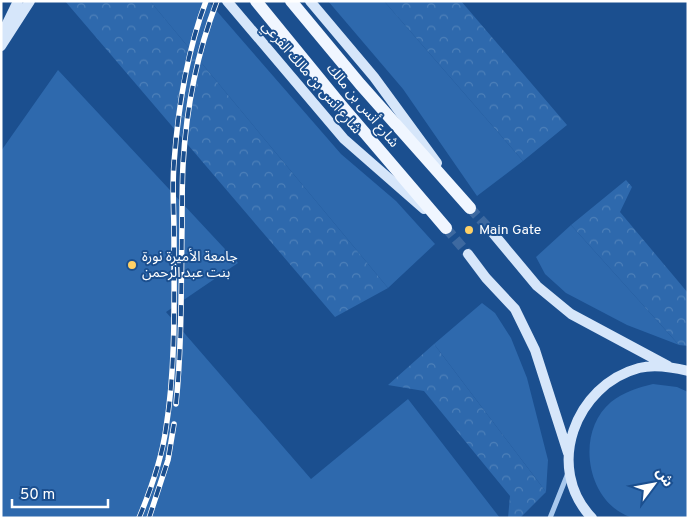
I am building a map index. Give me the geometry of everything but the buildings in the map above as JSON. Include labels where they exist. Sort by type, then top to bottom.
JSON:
[{"type":"main road","points":[[1,36],[18,1]]},
{"type":"main road","points":[[1,46],[30,1]]},
{"type":"main road","name":"شارع انس بن مالك الفرعي","points":[[227,1],[344,139],[446,228]]},
{"type":"main road","name":"شارع أنس بن مالك","points":[[256,1],[341,105],[446,228]]},
{"type":"main road","name":"شارع أنس بن مالك","points":[[291,1],[360,84],[470,208]]},
{"type":"main road","points":[[310,1],[374,77],[470,208]]},
{"type":"main road","points":[[492,232],[537,286],[571,314],[669,366],[688,371]]},
{"type":"main road","points":[[468,254],[486,278],[515,309],[535,350],[568,455],[569,470],[575,492],[586,512],[592,518]]},
{"type":"main road","points":[[568,455],[574,425],[589,399],[611,380],[639,368],[669,366]]},
{"type":"street","points":[[550,518],[569,470]]},
{"type":"green space","points":[[65,1],[150,1],[388,288],[335,317]]},
{"type":"green space","points":[[150,1],[208,1],[341,154],[396,201],[435,244],[388,288]]},
{"type":"green space","points":[[328,1],[384,1],[523,161],[477,196],[403,89]]},
{"type":"green space","points":[[384,1],[461,1],[567,125],[523,161]]},
{"type":"green space","points":[[58,70],[238,263],[166,312],[311,479],[408,399],[500,518],[1,518],[1,151]]},
{"type":"green space","points":[[626,180],[632,187],[620,212],[688,293],[688,346],[679,345],[571,225]]},
{"type":"green space","points":[[571,225],[679,345],[627,325],[566,293],[545,274],[536,257]]},
{"type":"green space","points":[[482,303],[495,313],[511,338],[527,378],[548,460],[546,492],[434,344]]},
{"type":"green space","points":[[434,344],[546,492],[520,518],[508,518],[510,496],[424,391],[388,385]]},
{"type":"green space","points":[[653,384],[677,387],[688,392],[688,516],[684,518],[634,518],[615,509],[603,497],[590,465],[590,447],[593,430],[600,415],[611,402],[621,396]]},
{"type":"tunnel","points":[[470,208],[492,232]]},
{"type":"tunnel","points":[[446,228],[468,254]]},
{"type":"railway","points":[[139,518],[159,462],[169,404],[174,332],[173,181],[176,142],[188,61],[206,1]]},
{"type":"railway","points":[[176,404],[180,337],[182,188],[187,123],[198,61],[217,1]]},
{"type":"railway","points":[[149,518],[168,460],[174,424]]},
{"type":"place","name":"Main Gate","points":[[469,230]]},
{"type":"place","name":"جامعة الأميرة نورة بنت عبد الرحمن","points":[[132,265]]}]
